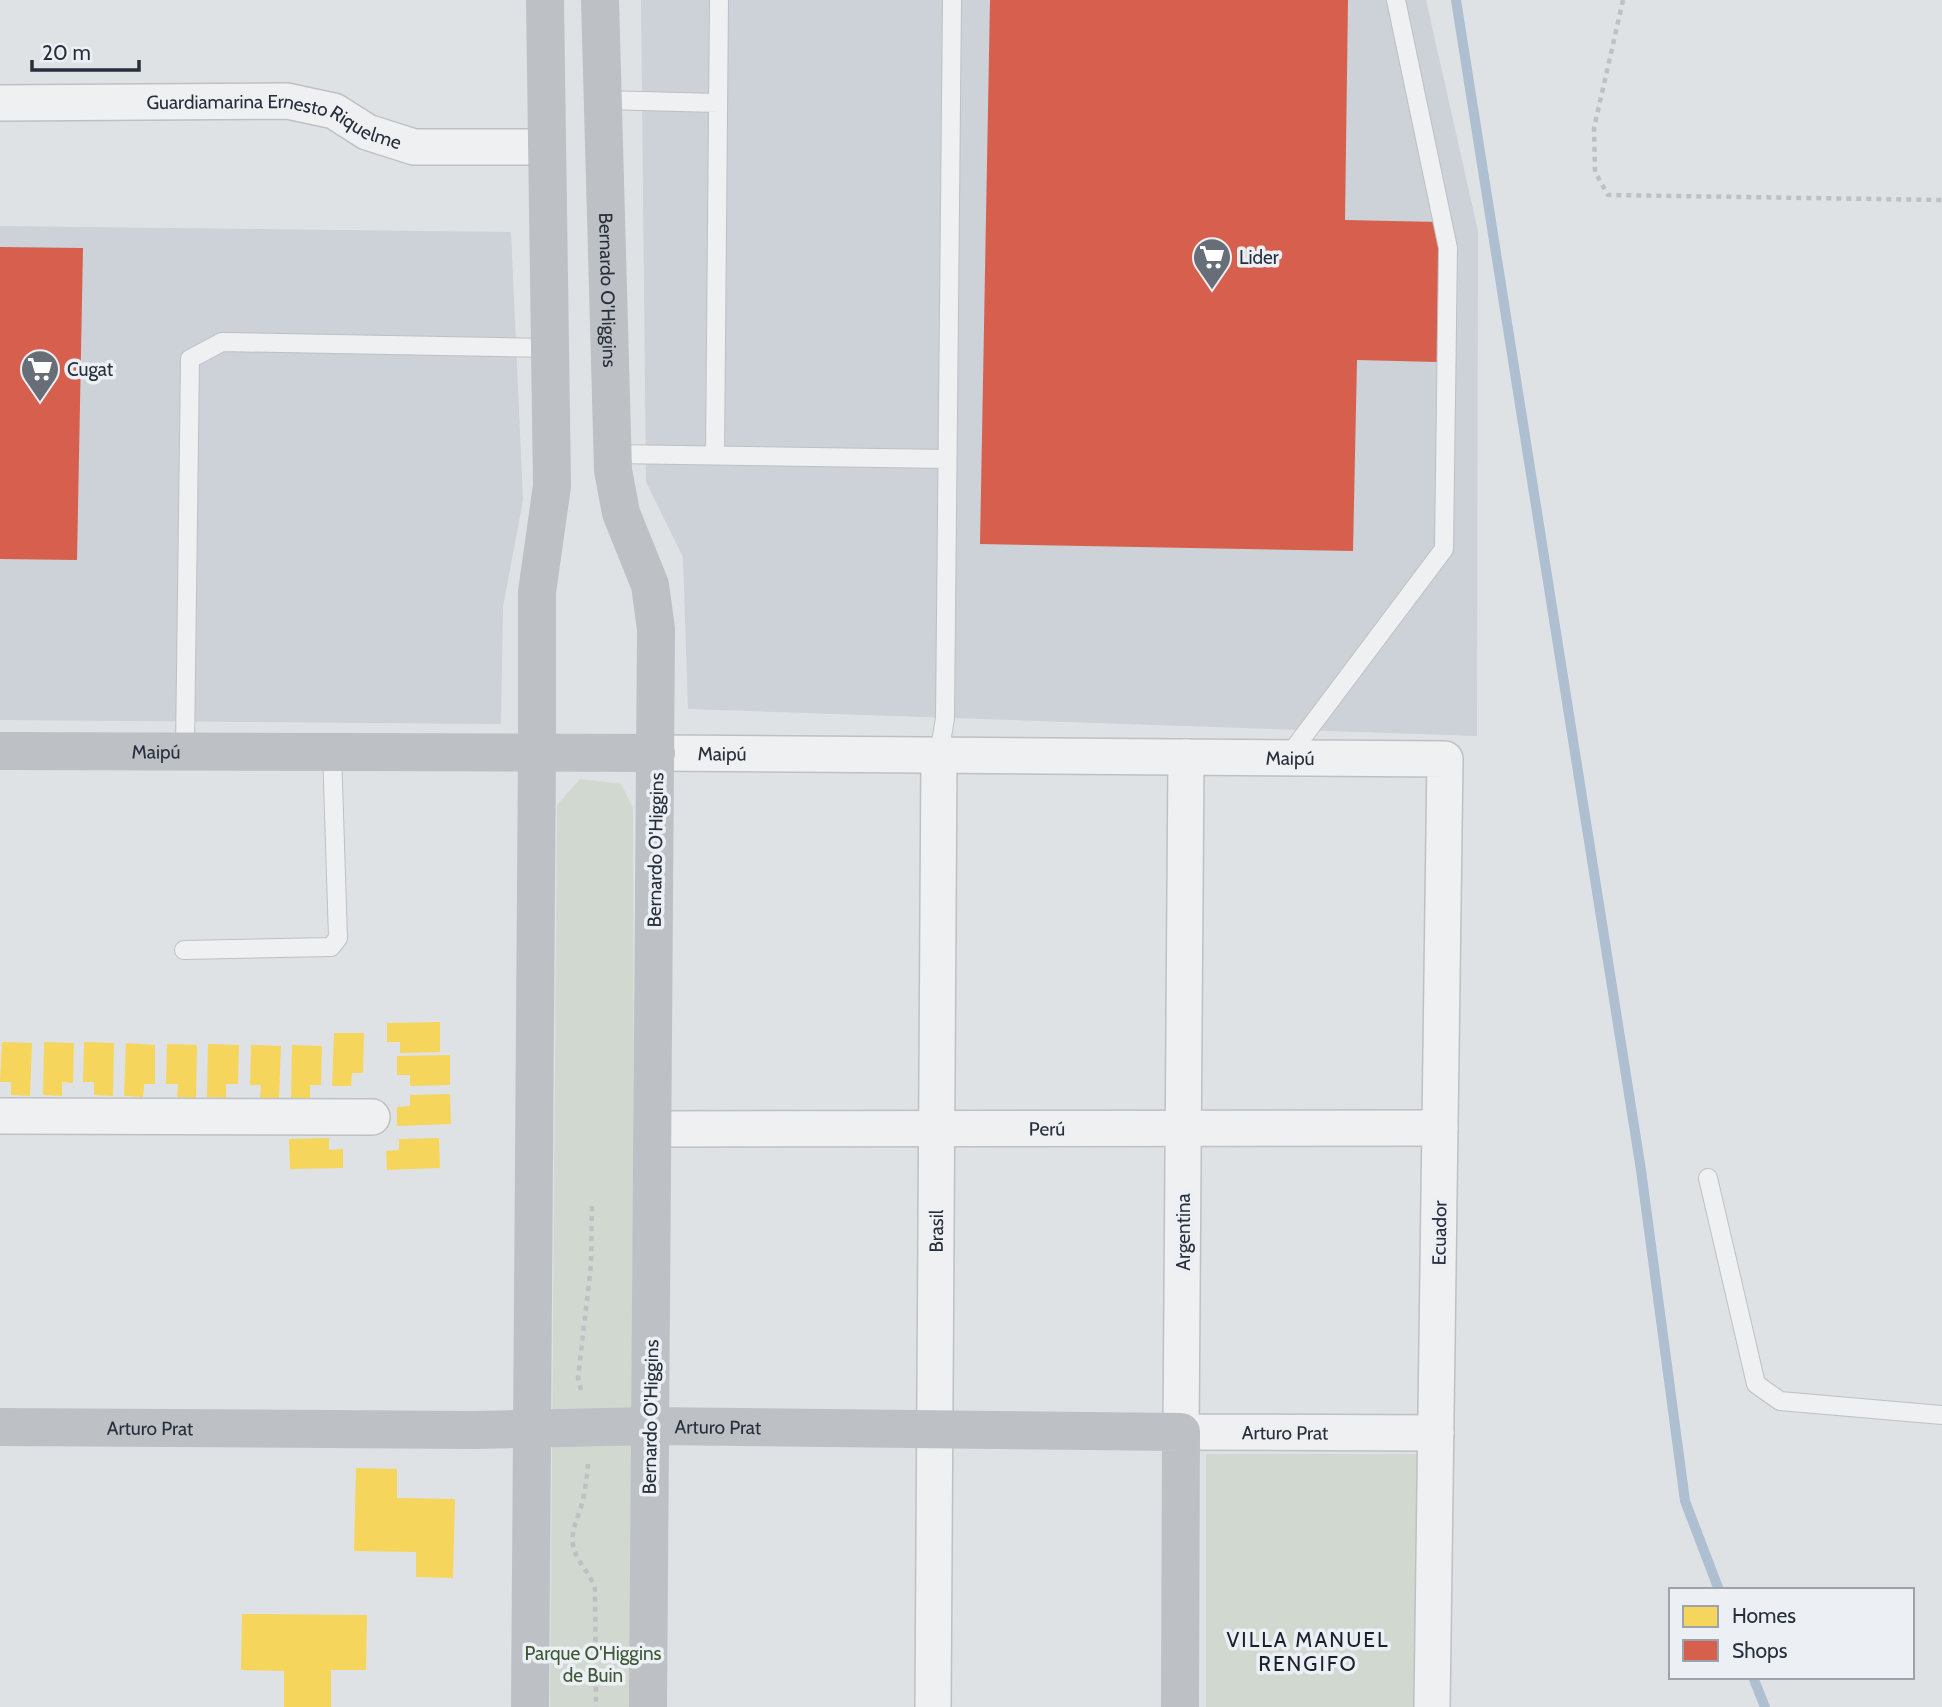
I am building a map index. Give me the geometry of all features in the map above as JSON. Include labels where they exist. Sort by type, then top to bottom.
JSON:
[{"type":"street","points":[[530,1707],[537,592],[552,486],[545,15],[601,14]]},
{"type":"street","name":"Bernardo O'Higgins","points":[[601,14],[616,491],[621,513],[644,566],[654,607],[656,753],[648,1707]]},
{"type":"street","name":"Guardiamarina Ernesto Riquelme","points":[[0,103],[288,101],[334,111],[367,132],[414,147],[547,147]]},
{"type":"street","name":"Maipú","points":[[0,751],[537,751],[1445,759]]},
{"type":"street","name":"Brasil","points":[[933,1707],[939,755]]},
{"type":"street","name":"Argentina","points":[[1180,1707],[1186,757]]},
{"type":"street","name":"Ecuador","points":[[1432,1707],[1445,759]]},
{"type":"street","points":[[0,1116],[372,1117]]},
{"type":"street","name":"Perú","points":[[653,1129],[1440,1128]]},
{"type":"street","name":"Arturo Prat","points":[[0,1427],[533,1429],[650,1426],[1436,1433]]},
{"type":"lane","points":[[715,455],[719,0]]},
{"type":"lane","points":[[939,755],[945,718],[952,0]]},
{"type":"lane","points":[[1287,758],[1444,549],[1448,248],[1396,0]]},
{"type":"lane","points":[[603,100],[718,103]]},
{"type":"lane","points":[[185,751],[190,359],[222,342],[549,348]]},
{"type":"lane","points":[[613,454],[947,458]]},
{"type":"lane","points":[[184,950],[331,947],[338,938],[332,751]]},
{"type":"lane","points":[[1708,1178],[1756,1384],[1780,1401],[1942,1415]]},
{"type":"path","points":[[1623,0],[1594,128],[1595,172],[1608,195],[1942,200]]},
{"type":"shaded area","points":[[641,0],[1426,0],[1478,231],[1477,736],[688,709],[683,557],[646,482]]},
{"type":"shaded area","points":[[0,226],[511,232],[523,500],[503,607],[501,724],[0,720]]},
{"type":"green space","name":"Parque O'Higgins de Buin","points":[[580,779],[621,784],[633,808],[635,1707],[550,1707],[557,805]]},
{"type":"green space","points":[[1206,1454],[1420,1454],[1419,1707],[1206,1707]]},
{"type":"building: Homes","points":[[440,1022],[440,1052],[400,1053],[400,1042],[387,1042],[387,1023]]},
{"type":"building: Homes","points":[[334,1033],[364,1033],[363,1073],[352,1073],[351,1086],[332,1086]]},
{"type":"building: Homes","points":[[2,1042],[32,1043],[30,1096],[11,1095],[11,1082],[0,1082]]},
{"type":"building: Homes","points":[[44,1042],[74,1043],[73,1083],[62,1082],[62,1096],[43,1095]]},
{"type":"building: Homes","points":[[84,1042],[114,1043],[113,1096],[94,1095],[94,1082],[83,1082]]},
{"type":"building: Homes","points":[[126,1043],[155,1045],[155,1084],[144,1084],[143,1097],[124,1096]]},
{"type":"building: Homes","points":[[167,1044],[197,1045],[196,1098],[177,1097],[178,1084],[166,1084]]},
{"type":"building: Homes","points":[[208,1044],[239,1045],[238,1084],[226,1084],[226,1098],[207,1097]]},
{"type":"building: Homes","points":[[251,1045],[281,1046],[279,1099],[260,1098],[261,1085],[250,1085]]},
{"type":"building: Homes","points":[[292,1045],[322,1046],[321,1085],[310,1085],[310,1098],[291,1098]]},
{"type":"building: Homes","points":[[450,1055],[450,1085],[410,1086],[410,1075],[397,1075],[397,1056]]},
{"type":"building: Homes","points":[[450,1094],[451,1124],[397,1126],[397,1107],[410,1106],[410,1095]]},
{"type":"building: Homes","points":[[329,1138],[329,1150],[343,1149],[343,1168],[290,1169],[289,1139]]},
{"type":"building: Homes","points":[[439,1138],[440,1168],[387,1170],[386,1151],[399,1150],[399,1139]]},
{"type":"building: Homes","points":[[356,1468],[397,1469],[397,1498],[455,1499],[453,1578],[416,1577],[416,1552],[354,1551]]},
{"type":"building: Homes","points":[[242,1614],[367,1615],[366,1670],[331,1670],[331,1707],[284,1707],[284,1671],[241,1670]]},
{"type":"building: Shops","name":"Lider","points":[[990,0],[1348,0],[1345,220],[1439,222],[1437,362],[1357,360],[1353,551],[980,544]]},
{"type":"building: Shops","name":"Cugat","points":[[0,247],[83,248],[77,560],[0,559]]},
{"type":"waterway","points":[[1456,0],[1641,1170],[1685,1501],[1718,1588]]},
{"type":"waterway","points":[[1754,1679],[1765,1707]]},
{"type":"place","name":"Lider","points":[[1212,291]]},
{"type":"place","name":"Cugat","points":[[40,403]]},
{"type":"district","name":"VILLA MANUEL RENGIFO","points":[[1308,1652]]}]
